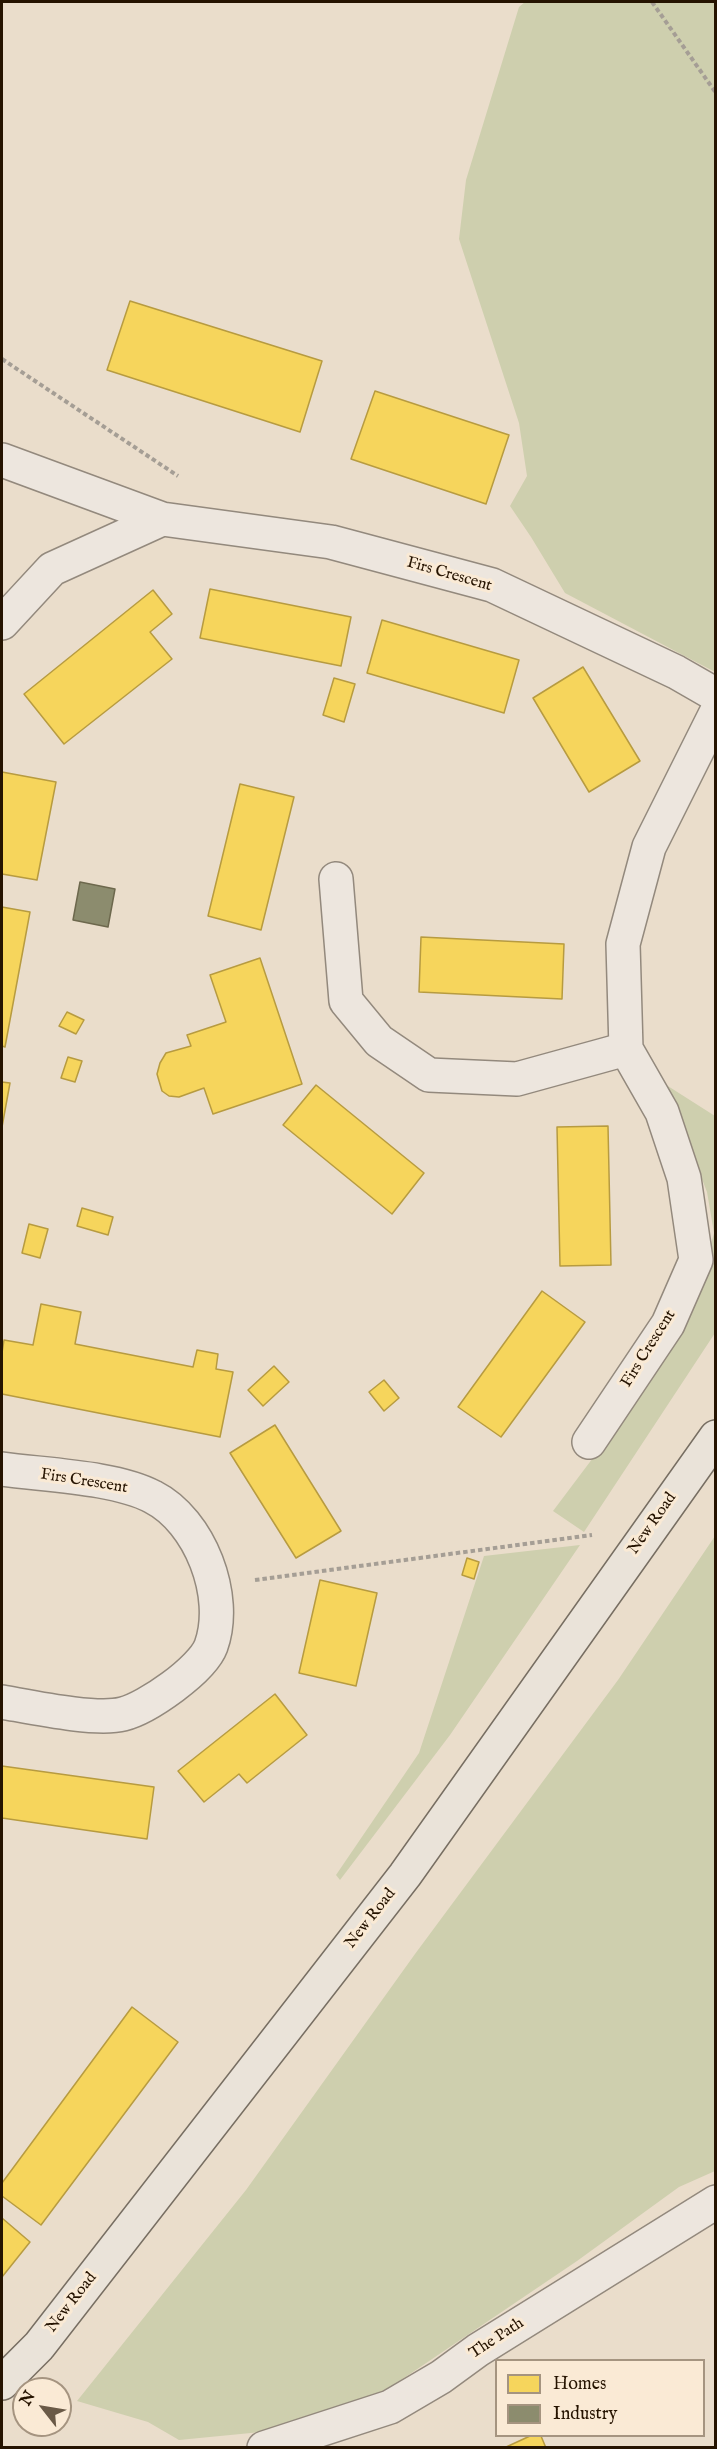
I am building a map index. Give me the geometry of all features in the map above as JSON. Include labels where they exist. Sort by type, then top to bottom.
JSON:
[{"type":"main road","name":"New Road","points":[[2,2383],[39,2346],[405,1875],[716,1437]]},
{"type":"street","name":"Firs Crescent","points":[[2,460],[162,519],[331,542],[492,585],[676,672],[716,695]]},
{"type":"street","points":[[2,623],[52,569],[162,519]]},
{"type":"street","name":"Firs Crescent","points":[[589,1442],[668,1324],[696,1260],[684,1178],[662,1112],[626,1049],[623,944],[649,847],[716,712]]},
{"type":"street","points":[[336,879],[346,1001],[379,1041],[429,1075],[517,1079],[626,1049]]},
{"type":"street","name":"Firs Crescent","points":[[2,1469],[122,1485],[153,1497],[183,1519],[201,1551],[215,1585],[215,1624],[211,1648],[195,1667],[169,1690],[142,1706],[107,1718],[2,1702]]},
{"type":"street","name":"The Path","points":[[264,2448],[390,2407],[716,2202]]},
{"type":"path","points":[[652,2],[716,93]]},
{"type":"path","points":[[2,359],[183,479]]},
{"type":"path","points":[[215,1585],[651,1527]]},
{"type":"green space","points":[[525,2],[715,2],[715,672],[565,593],[510,506],[527,476],[519,423],[459,239],[466,180],[519,7]]},
{"type":"green space","points":[[660,1081],[715,1116],[715,1333],[584,1532],[553,1511],[638,1398],[696,1301],[714,1233],[707,1192],[675,1109]]},
{"type":"green space","points":[[715,1536],[715,2171],[679,2187],[577,2261],[367,2403],[261,2432],[179,2440],[148,2422],[77,2401],[246,2190],[415,1954],[618,1680]]},
{"type":"green space","points":[[580,1545],[450,1735],[340,1880],[336,1875],[419,1753],[484,1556]]},
{"type":"building: Homes","points":[[130,301],[322,361],[300,432],[107,370]]},
{"type":"building: Homes","points":[[375,391],[509,435],[486,504],[351,459]]},
{"type":"building: Homes","points":[[210,589],[351,617],[341,666],[200,638]]},
{"type":"building: Homes","points":[[153,590],[172,614],[150,632],[172,659],[64,744],[24,694]]},
{"type":"building: Homes","points":[[382,620],[519,660],[504,713],[367,673]]},
{"type":"building: Homes","points":[[583,667],[640,761],[589,792],[533,698]]},
{"type":"building: Homes","points":[[334,678],[355,684],[344,722],[323,715]]},
{"type":"building: Homes","points":[[2,772],[56,782],[37,880],[2,874]]},
{"type":"building: Homes","points":[[240,784],[294,797],[261,930],[208,916]]},
{"type":"building: Homes","points":[[2,907],[30,912],[5,1047],[2,1046]]},
{"type":"building: Homes","points":[[421,937],[564,944],[562,999],[419,992]]},
{"type":"building: Homes","points":[[260,958],[302,1084],[213,1114],[204,1088],[179,1097],[169,1096],[162,1091],[157,1074],[166,1053],[191,1046],[187,1035],[226,1022],[210,975]]},
{"type":"building: Homes","points":[[67,1012],[84,1020],[76,1034],[59,1026]]},
{"type":"building: Homes","points":[[68,1057],[82,1061],[75,1082],[61,1078]]},
{"type":"building: Homes","points":[[2,1082],[10,1083],[2,1127]]},
{"type":"building: Homes","points":[[316,1085],[424,1173],[392,1214],[283,1125]]},
{"type":"building: Homes","points":[[608,1126],[611,1265],[560,1266],[557,1127]]},
{"type":"building: Homes","points":[[82,1208],[113,1217],[108,1235],[77,1226]]},
{"type":"building: Homes","points":[[29,1224],[48,1229],[40,1258],[22,1253]]},
{"type":"building: Homes","points":[[542,1291],[585,1322],[501,1437],[458,1407]]},
{"type":"building: Homes","points":[[41,1304],[81,1312],[75,1344],[193,1367],[197,1350],[218,1354],[216,1369],[233,1372],[220,1437],[2,1394],[4,1340],[33,1345]]},
{"type":"building: Homes","points":[[274,1366],[289,1382],[263,1406],[248,1390]]},
{"type":"building: Homes","points":[[384,1380],[399,1398],[384,1411],[369,1392]]},
{"type":"building: Homes","points":[[275,1425],[341,1531],[296,1558],[230,1453]]},
{"type":"building: Homes","points":[[467,1558],[479,1562],[474,1579],[462,1575]]},
{"type":"building: Homes","points":[[320,1580],[377,1593],[356,1686],[299,1673]]},
{"type":"building: Homes","points":[[275,1694],[307,1735],[247,1783],[239,1774],[204,1802],[178,1771]]},
{"type":"building: Homes","points":[[2,1766],[154,1787],[147,1839],[2,1818]]},
{"type":"building: Homes","points":[[132,2007],[178,2042],[41,2225],[2,2196],[2,2183]]},
{"type":"building: Homes","points":[[2,2218],[30,2242],[2,2277]]},
{"type":"building: Homes","points":[[528,2437],[541,2437],[546,2448],[504,2448]]},
{"type":"building: Industry","points":[[80,882],[115,889],[108,927],[73,920]]}]
